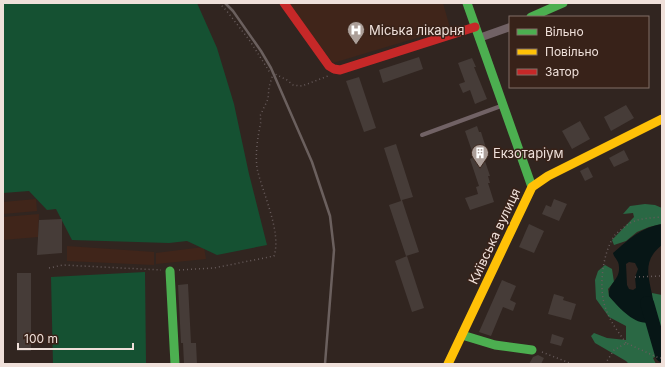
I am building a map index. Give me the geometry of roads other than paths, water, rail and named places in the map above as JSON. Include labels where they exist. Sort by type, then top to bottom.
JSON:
[{"type":"street","points":[[284,3],[329,66],[338,69],[349,67],[475,27]]},
{"type":"street","points":[[467,3],[532,187]]},
{"type":"street","points":[[534,16],[563,3]]},
{"type":"street","points":[[479,38],[509,27]]},
{"type":"street","name":"Київська вулиця","points":[[448,364],[532,187],[548,176],[662,119]]},
{"type":"street","points":[[170,270],[175,364]]},
{"type":"street","points":[[462,335],[495,345],[532,350]]},
{"type":"lane","points":[[422,135],[504,105]]},
{"type":"waterway","points":[[647,303],[662,355]]},
{"type":"railway","points":[[225,3],[233,11],[271,68],[312,162],[330,216],[334,250],[325,364]]},
{"type":"place","name":"Міська лікарня","points":[[356,45]]},
{"type":"place","name":"Екзотаріум","points":[[480,168]]}]
